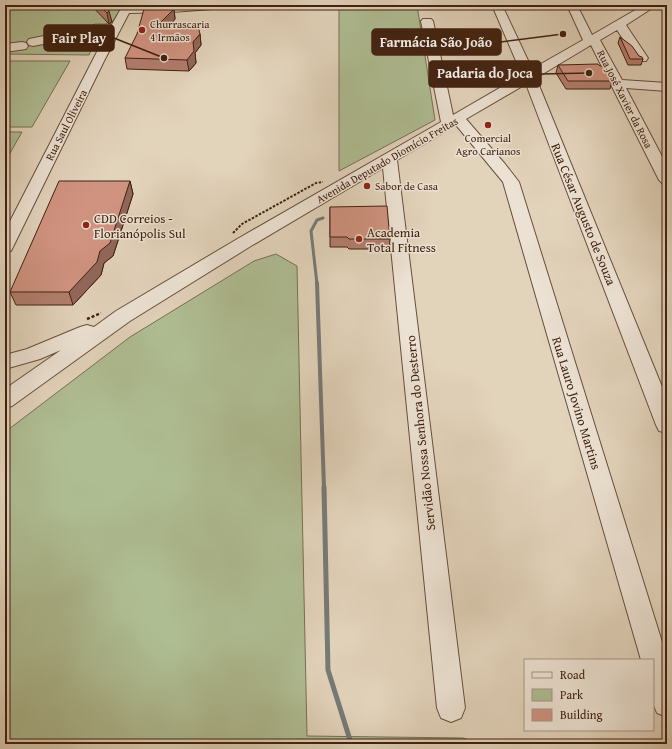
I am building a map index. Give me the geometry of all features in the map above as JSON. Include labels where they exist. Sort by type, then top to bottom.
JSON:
[{"type":"street","points":[[127,8],[225,5]]},
{"type":"street","name":"Rua César Augusto de Souza","points":[[497,5],[530,78],[667,425]]},
{"type":"street","name":"Rua José Xavier da Rosa","points":[[572,5],[617,84],[667,180]]},
{"type":"street","name":"Avenida Deputado Diomício Freitas","points":[[5,400],[123,316],[245,242],[530,78],[652,5]]},
{"type":"street","name":"Rua Saul Oliveira","points":[[5,247],[127,8]]},
{"type":"street","points":[[427,21],[453,121]]},
{"type":"street","points":[[619,24],[642,58]]},
{"type":"street","points":[[33,42],[59,37],[110,39]]},
{"type":"street","points":[[5,48],[22,46]]},
{"type":"street","points":[[617,84],[667,87]]},
{"type":"street","name":"Rua Lauro Jovino Martins","points":[[453,121],[500,167],[511,182],[654,659]]},
{"type":"street","name":"Servidão Nossa Senhora do Desterro","points":[[390,158],[451,708]]},
{"type":"street","name":"Avenida Deputado Diomício Freitas","points":[[5,362],[71,339],[123,316]]},
{"type":"street","name":"Rua Lauro Jovino Martins","points":[[654,660],[667,703]]},
{"type":"green space","points":[[5,5],[115,5],[122,8],[113,21],[105,24],[95,24],[85,29],[93,32],[88,41],[94,44],[89,55],[5,54]]},
{"type":"green space","points":[[339,5],[417,5],[435,120],[339,171]]},
{"type":"green space","points":[[5,61],[70,61],[32,127],[5,127]]},
{"type":"green space","points":[[5,132],[22,132],[5,162]]},
{"type":"green space","points":[[276,254],[297,266],[307,736],[463,738],[480,744],[5,744],[5,432],[130,337],[254,261]]},
{"type":"building","points":[[99,5],[106,5],[109,11],[107,13]]},
{"type":"building","points":[[144,9],[174,9],[158,25],[198,26],[200,34],[193,42],[194,51],[187,60],[125,58],[137,34]]},
{"type":"building","points":[[620,37],[632,46],[643,59],[630,59]]},
{"type":"building","points":[[598,64],[600,66],[605,66],[612,81],[568,81],[558,65]]},
{"type":"building","name":"CDD Correios - Florianópolis Sul","points":[[59,181],[130,181],[110,243],[100,251],[97,262],[69,292],[10,292]]},
{"type":"building","points":[[387,206],[390,239],[349,239],[347,237],[330,237],[330,207]]},
{"type":"waterway","points":[[317,284],[311,231],[317,220],[323,218]]},
{"type":"waterway","points":[[317,283],[324,488]]},
{"type":"waterway","points":[[324,487],[328,670],[351,743],[358,744]]},
{"type":"place","name":"Churrascaria 4 Irmãos","points":[[142,30]]},
{"type":"place","name":"Farmácia São João","points":[[563,34]]},
{"type":"place","name":"Fair Play","points":[[164,58]]},
{"type":"place","name":"Padaria do Joca","points":[[589,73]]},
{"type":"place","name":"Comercial Agro Carianos","points":[[488,125]]},
{"type":"place","name":"Sabor de Casa","points":[[367,186]]},
{"type":"place","name":"CDD Correios - Florianópolis Sul","points":[[86,225]]},
{"type":"place","name":"Academia Total Fitness","points":[[359,239]]}]
